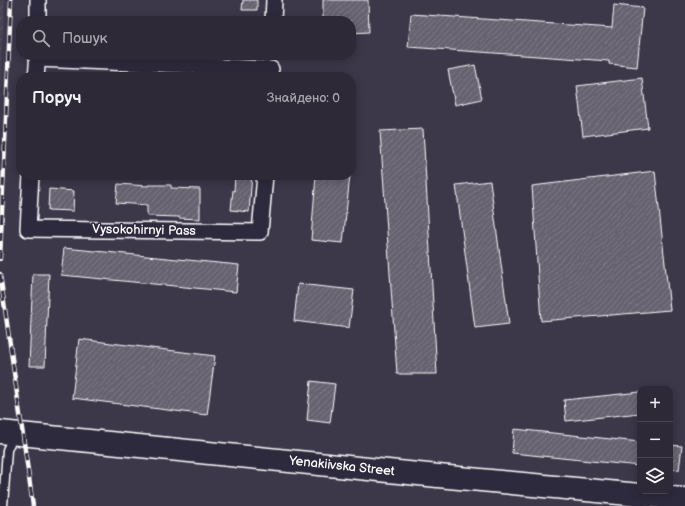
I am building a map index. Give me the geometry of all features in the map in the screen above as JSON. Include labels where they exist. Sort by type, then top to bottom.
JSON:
[{"type":"street","points":[[38,0],[38,16]]},
{"type":"street","points":[[273,16],[274,0]]},
{"type":"street","points":[[36,72],[38,60]]},
{"type":"street","points":[[108,60],[271,67]]},
{"type":"street","name":"Vysokohirnyi Pass","points":[[31,180],[28,229],[260,232],[265,180]]},
{"type":"street","name":"Yenakiivska Street","points":[[7,433],[685,499]]},
{"type":"lane","points":[[3,506],[7,433]]},
{"type":"shaded area","points":[[0,0],[5,0],[1,61],[0,111]]},
{"type":"building","points":[[243,0],[257,0],[257,10],[242,10]]},
{"type":"building","points":[[323,0],[368,0],[369,32],[356,33],[356,16],[323,16]]},
{"type":"building","points":[[614,5],[643,8],[637,67],[609,64],[609,61],[408,47],[411,14],[612,28]]},
{"type":"building","points":[[475,65],[482,99],[455,105],[448,70]]},
{"type":"building","points":[[642,78],[648,128],[583,136],[577,86]]},
{"type":"building","points":[[423,129],[437,374],[397,374],[380,131]]},
{"type":"building","points":[[655,171],[670,310],[541,321],[532,186]]},
{"type":"building","points":[[235,180],[252,180],[249,212],[231,210],[233,190],[234,191]]},
{"type":"building","points":[[316,180],[349,180],[343,243],[311,240]]},
{"type":"building","points":[[490,181],[509,324],[475,328],[456,185]]},
{"type":"building","points":[[118,184],[148,186],[171,185],[171,188],[200,189],[200,219],[147,216],[147,205],[116,203]]},
{"type":"building","points":[[49,189],[74,191],[73,211],[48,210]]},
{"type":"building","points":[[64,248],[239,265],[236,292],[61,275]]},
{"type":"building","points":[[33,274],[49,274],[45,366],[29,366]]},
{"type":"building","points":[[298,284],[354,290],[349,328],[294,321]]},
{"type":"building","points":[[79,339],[215,356],[207,415],[72,398]]},
{"type":"building","points":[[311,381],[335,384],[330,423],[307,420]]},
{"type":"building","points":[[637,392],[637,413],[566,421],[564,400]]},
{"type":"building","points":[[514,429],[637,442],[637,466],[512,453]]},
{"type":"building","points":[[673,445],[682,446],[679,470],[673,469]]},
{"type":"railway","points":[[0,259],[11,0]]},
{"type":"railway","points":[[0,274],[33,506]]}]
